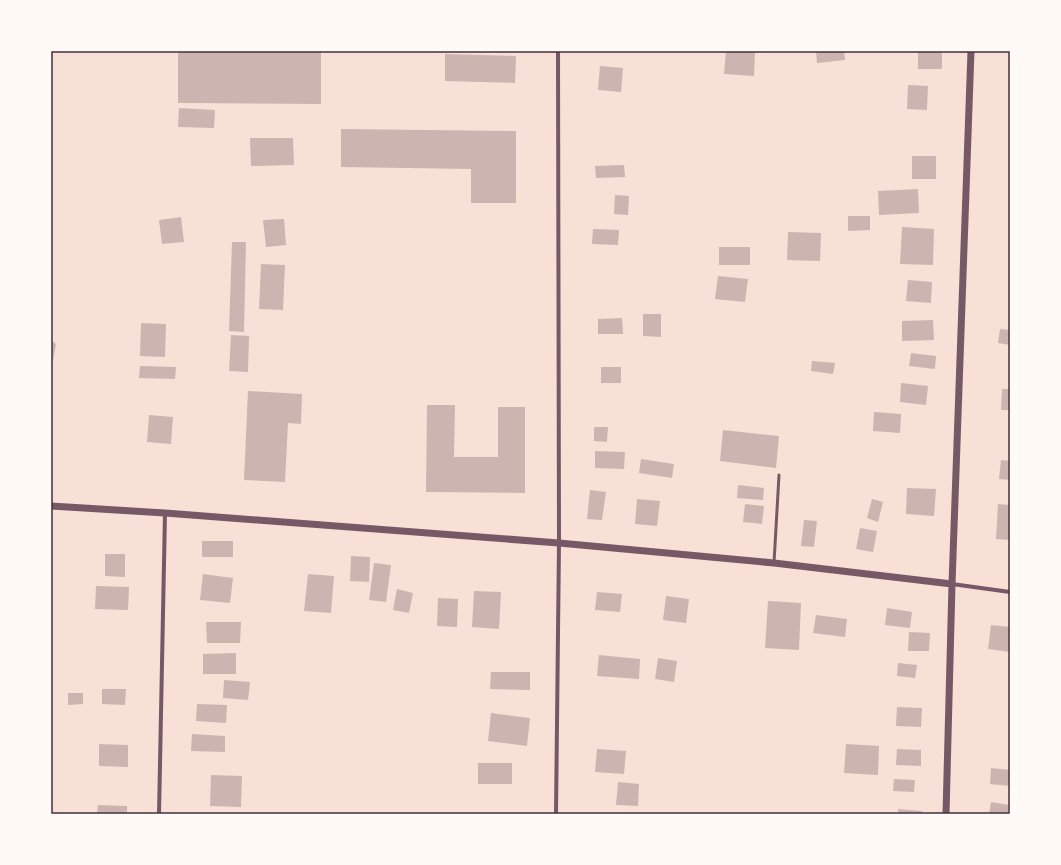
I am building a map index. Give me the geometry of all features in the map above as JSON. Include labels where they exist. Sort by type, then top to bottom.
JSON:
[{"type":"street","points":[[556,814],[559,543],[558,51]]},
{"type":"street","points":[[946,814],[952,584],[971,51]]},
{"type":"street","points":[[51,506],[165,513],[559,543],[774,563],[1010,592]]},
{"type":"street","points":[[159,814],[165,513]]},
{"type":"lane","points":[[774,563],[779,475]]},
{"type":"building","points":[[178,51],[321,52],[321,104],[178,103]]},
{"type":"building","points":[[726,51],[755,51],[754,76],[724,74]]},
{"type":"building","points":[[816,51],[844,51],[845,60],[817,63]]},
{"type":"building","points":[[918,51],[942,51],[942,69],[918,69]]},
{"type":"building","points":[[445,54],[516,56],[515,83],[445,81]]},
{"type":"building","points":[[600,66],[623,68],[621,92],[598,90]]},
{"type":"building","points":[[908,85],[928,86],[927,110],[907,109]]},
{"type":"building","points":[[179,108],[215,110],[214,128],[178,127]]},
{"type":"building","points":[[341,129],[516,131],[516,203],[471,203],[471,169],[341,167]]},
{"type":"building","points":[[250,138],[293,138],[294,165],[251,166]]},
{"type":"building","points":[[912,156],[936,156],[936,179],[912,179]]},
{"type":"building","points":[[624,165],[625,177],[596,178],[595,166]]},
{"type":"building","points":[[918,189],[919,213],[879,215],[878,191]]},
{"type":"building","points":[[615,195],[629,196],[628,215],[614,214]]},
{"type":"building","points":[[848,216],[870,216],[870,230],[848,231]]},
{"type":"building","points":[[181,217],[184,242],[162,244],[159,220]]},
{"type":"building","points":[[284,219],[286,245],[266,247],[263,220]]},
{"type":"building","points":[[902,227],[934,229],[933,265],[900,264]]},
{"type":"building","points":[[593,229],[619,230],[618,245],[592,244]]},
{"type":"building","points":[[788,232],[821,233],[820,261],[787,260]]},
{"type":"building","points":[[232,242],[246,242],[244,332],[229,331]]},
{"type":"building","points":[[719,247],[750,247],[750,265],[719,265]]},
{"type":"building","points":[[261,264],[285,265],[283,310],[259,309]]},
{"type":"building","points":[[718,276],[748,279],[745,302],[715,299]]},
{"type":"building","points":[[908,280],[932,282],[931,303],[906,301]]},
{"type":"building","points":[[643,314],[661,314],[661,337],[643,336]]},
{"type":"building","points":[[622,318],[623,334],[598,334],[598,319]]},
{"type":"building","points":[[933,320],[934,340],[902,341],[902,321]]},
{"type":"building","points":[[141,323],[166,324],[165,357],[140,356]]},
{"type":"building","points":[[1000,329],[1010,330],[1010,345],[998,343]]},
{"type":"building","points":[[231,335],[249,336],[248,372],[229,371]]},
{"type":"building","points":[[51,340],[56,344],[53,361],[51,363]]},
{"type":"building","points":[[911,353],[936,356],[935,369],[909,366]]},
{"type":"building","points":[[812,361],[835,363],[833,374],[811,371]]},
{"type":"building","points":[[140,366],[176,367],[175,379],[139,378]]},
{"type":"building","points":[[601,367],[621,367],[621,383],[601,383]]},
{"type":"building","points":[[901,383],[928,386],[926,405],[900,402]]},
{"type":"building","points":[[1002,389],[1010,389],[1010,410],[1001,410]]},
{"type":"building","points":[[248,391],[302,394],[301,424],[288,423],[285,482],[244,480]]},
{"type":"building","points":[[427,405],[455,405],[454,457],[498,457],[498,407],[525,407],[525,493],[426,492]]},
{"type":"building","points":[[874,412],[901,414],[900,433],[873,431]]},
{"type":"building","points":[[149,415],[173,417],[171,444],[147,442]]},
{"type":"building","points":[[594,427],[608,427],[607,442],[594,441]]},
{"type":"building","points":[[723,430],[779,436],[776,468],[720,461]]},
{"type":"building","points":[[595,451],[625,452],[624,469],[595,468]]},
{"type":"building","points":[[641,459],[674,464],[672,478],[639,473]]},
{"type":"building","points":[[1001,460],[1010,461],[1010,480],[999,479]]},
{"type":"building","points":[[738,485],[764,488],[763,500],[737,498]]},
{"type":"building","points":[[907,488],[936,489],[934,516],[906,514]]},
{"type":"building","points":[[590,490],[606,492],[602,520],[587,519]]},
{"type":"building","points":[[637,499],[660,501],[657,526],[635,524]]},
{"type":"building","points":[[872,499],[883,502],[878,522],[867,518]]},
{"type":"building","points":[[745,504],[764,506],[762,524],[743,522]]},
{"type":"building","points":[[998,504],[1010,505],[1010,540],[996,539]]},
{"type":"building","points":[[804,520],[817,521],[814,547],[801,546]]},
{"type":"building","points":[[860,528],[877,531],[873,552],[856,549]]},
{"type":"building","points":[[202,541],[233,541],[233,557],[202,557]]},
{"type":"building","points":[[105,554],[125,554],[125,577],[105,576]]},
{"type":"building","points":[[351,556],[370,557],[369,582],[350,581]]},
{"type":"building","points":[[374,563],[391,565],[386,602],[369,600]]},
{"type":"building","points":[[203,574],[233,578],[230,603],[200,600]]},
{"type":"building","points":[[308,574],[334,576],[331,613],[304,611]]},
{"type":"building","points":[[96,586],[129,587],[128,610],[95,609]]},
{"type":"building","points":[[397,589],[413,593],[409,613],[393,610]]},
{"type":"building","points":[[474,591],[501,592],[499,629],[472,627]]},
{"type":"building","points":[[597,592],[622,594],[620,612],[595,610]]},
{"type":"building","points":[[666,596],[689,599],[686,623],[663,620]]},
{"type":"building","points":[[438,598],[458,599],[457,627],[437,626]]},
{"type":"building","points":[[768,601],[801,603],[799,650],[765,648]]},
{"type":"building","points":[[887,608],[912,612],[910,628],[885,625]]},
{"type":"building","points":[[816,615],[847,619],[845,637],[813,633]]},
{"type":"building","points":[[206,622],[241,622],[240,643],[207,643]]},
{"type":"building","points":[[991,625],[1010,627],[1010,652],[988,649]]},
{"type":"building","points":[[909,632],[930,633],[929,651],[908,651]]},
{"type":"building","points":[[236,653],[236,674],[203,674],[203,654]]},
{"type":"building","points":[[599,655],[640,659],[639,679],[597,676]]},
{"type":"building","points":[[658,658],[677,661],[674,682],[655,679]]},
{"type":"building","points":[[898,663],[917,665],[915,678],[897,676]]},
{"type":"building","points":[[491,672],[530,672],[530,690],[490,689]]},
{"type":"building","points":[[224,680],[250,682],[248,700],[223,698]]},
{"type":"building","points":[[102,689],[126,689],[125,705],[102,704]]},
{"type":"building","points":[[68,693],[83,693],[83,704],[68,705]]},
{"type":"building","points":[[197,704],[227,705],[226,723],[196,721]]},
{"type":"building","points":[[897,707],[922,708],[921,727],[896,726]]},
{"type":"building","points":[[491,713],[530,718],[527,746],[488,741]]},
{"type":"building","points":[[192,734],[225,736],[225,752],[191,751]]},
{"type":"building","points":[[99,744],[128,745],[128,767],[99,766]]},
{"type":"building","points":[[846,744],[879,746],[878,775],[844,773]]},
{"type":"building","points":[[597,749],[626,751],[624,774],[595,772]]},
{"type":"building","points":[[897,749],[921,750],[921,766],[896,765]]},
{"type":"building","points":[[478,763],[512,763],[512,784],[478,784]]},
{"type":"building","points":[[991,768],[1010,770],[1010,786],[990,784]]},
{"type":"building","points":[[211,775],[242,776],[241,807],[210,806]]},
{"type":"building","points":[[894,779],[915,780],[914,792],[893,791]]},
{"type":"building","points":[[618,782],[639,784],[638,806],[616,805]]},
{"type":"building","points":[[991,802],[1009,805],[1008,814],[989,814]]},
{"type":"building","points":[[98,805],[127,806],[127,814],[97,814]]},
{"type":"building","points":[[898,809],[922,811],[922,814],[898,814]]}]
